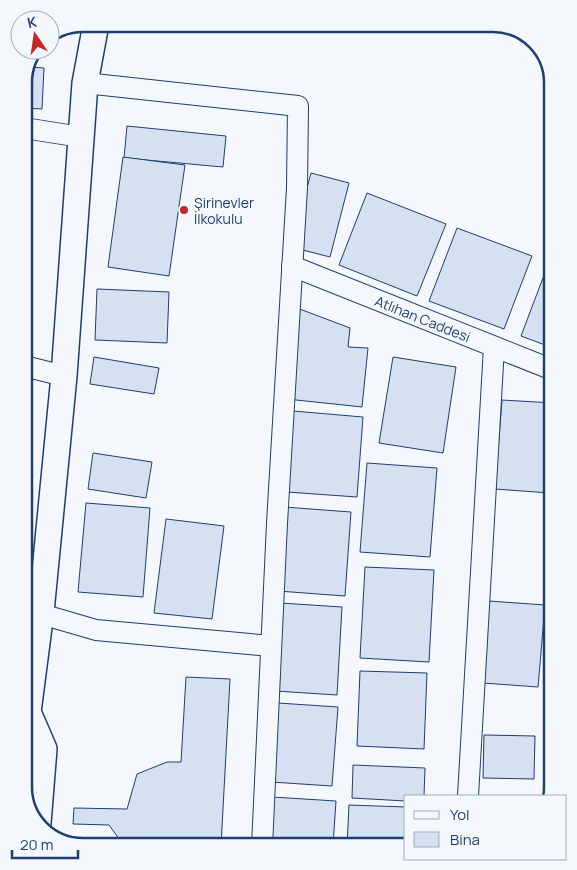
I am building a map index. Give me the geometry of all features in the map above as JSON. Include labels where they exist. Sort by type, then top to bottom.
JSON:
[{"type":"street","points":[[32,608],[64,376],[84,83],[94,32]]},
{"type":"street","points":[[84,83],[298,106],[297,188],[277,523],[262,837]]},
{"type":"street","points":[[33,130],[81,138]]},
{"type":"street","name":"Atlıhan Caddesi","points":[[292,266],[544,366]]},
{"type":"street","points":[[468,795],[494,346]]},
{"type":"street","points":[[33,368],[64,376]]},
{"type":"street","points":[[32,610],[96,630],[271,646]]},
{"type":"street","points":[[32,727],[44,749],[39,812]]},
{"type":"building","points":[[35,67],[44,68],[42,109],[33,108]]},
{"type":"building","points":[[127,126],[226,136],[223,167],[124,158]]},
{"type":"building","points":[[123,157],[185,165],[169,276],[108,267]]},
{"type":"building","points":[[311,173],[349,183],[330,257],[291,247]]},
{"type":"building","points":[[367,193],[446,224],[417,296],[339,265]]},
{"type":"building","points":[[457,228],[532,256],[504,329],[429,301]]},
{"type":"building","points":[[544,275],[544,345],[521,336]]},
{"type":"building","points":[[97,289],[169,292],[167,343],[95,340]]},
{"type":"building","points":[[297,308],[350,328],[348,347],[368,348],[362,407],[287,399]]},
{"type":"building","points":[[94,357],[159,368],[154,394],[90,384]]},
{"type":"building","points":[[393,357],[456,367],[443,453],[379,443]]},
{"type":"building","points":[[502,400],[544,402],[544,493],[495,489]]},
{"type":"building","points":[[293,411],[363,417],[357,497],[287,492]]},
{"type":"building","points":[[93,453],[152,462],[146,498],[88,489]]},
{"type":"building","points":[[367,463],[437,468],[430,557],[360,552]]},
{"type":"building","points":[[86,503],[150,508],[143,597],[78,592]]},
{"type":"building","points":[[284,507],[351,512],[345,596],[278,591]]},
{"type":"building","points":[[166,519],[224,526],[212,619],[154,613]]},
{"type":"building","points":[[365,567],[434,570],[429,662],[360,658]]},
{"type":"building","points":[[489,601],[544,605],[538,687],[483,683]]},
{"type":"building","points":[[280,603],[342,607],[337,695],[275,691]]},
{"type":"building","points":[[360,671],[427,673],[424,749],[357,746]]},
{"type":"building","points":[[186,677],[230,679],[221,837],[118,837],[109,825],[73,824],[74,808],[127,809],[137,774],[167,762],[181,762]]},
{"type":"building","points":[[278,703],[338,707],[332,786],[271,782]]},
{"type":"building","points":[[484,735],[535,736],[534,779],[483,778]]},
{"type":"building","points":[[353,765],[425,768],[424,795],[404,795],[404,801],[352,798]]},
{"type":"building","points":[[272,797],[336,801],[334,838],[270,837]]},
{"type":"building","points":[[349,805],[404,807],[404,838],[347,838]]},
{"type":"place","name":"Şirinevler İlkokulu","points":[[184,210]]}]
